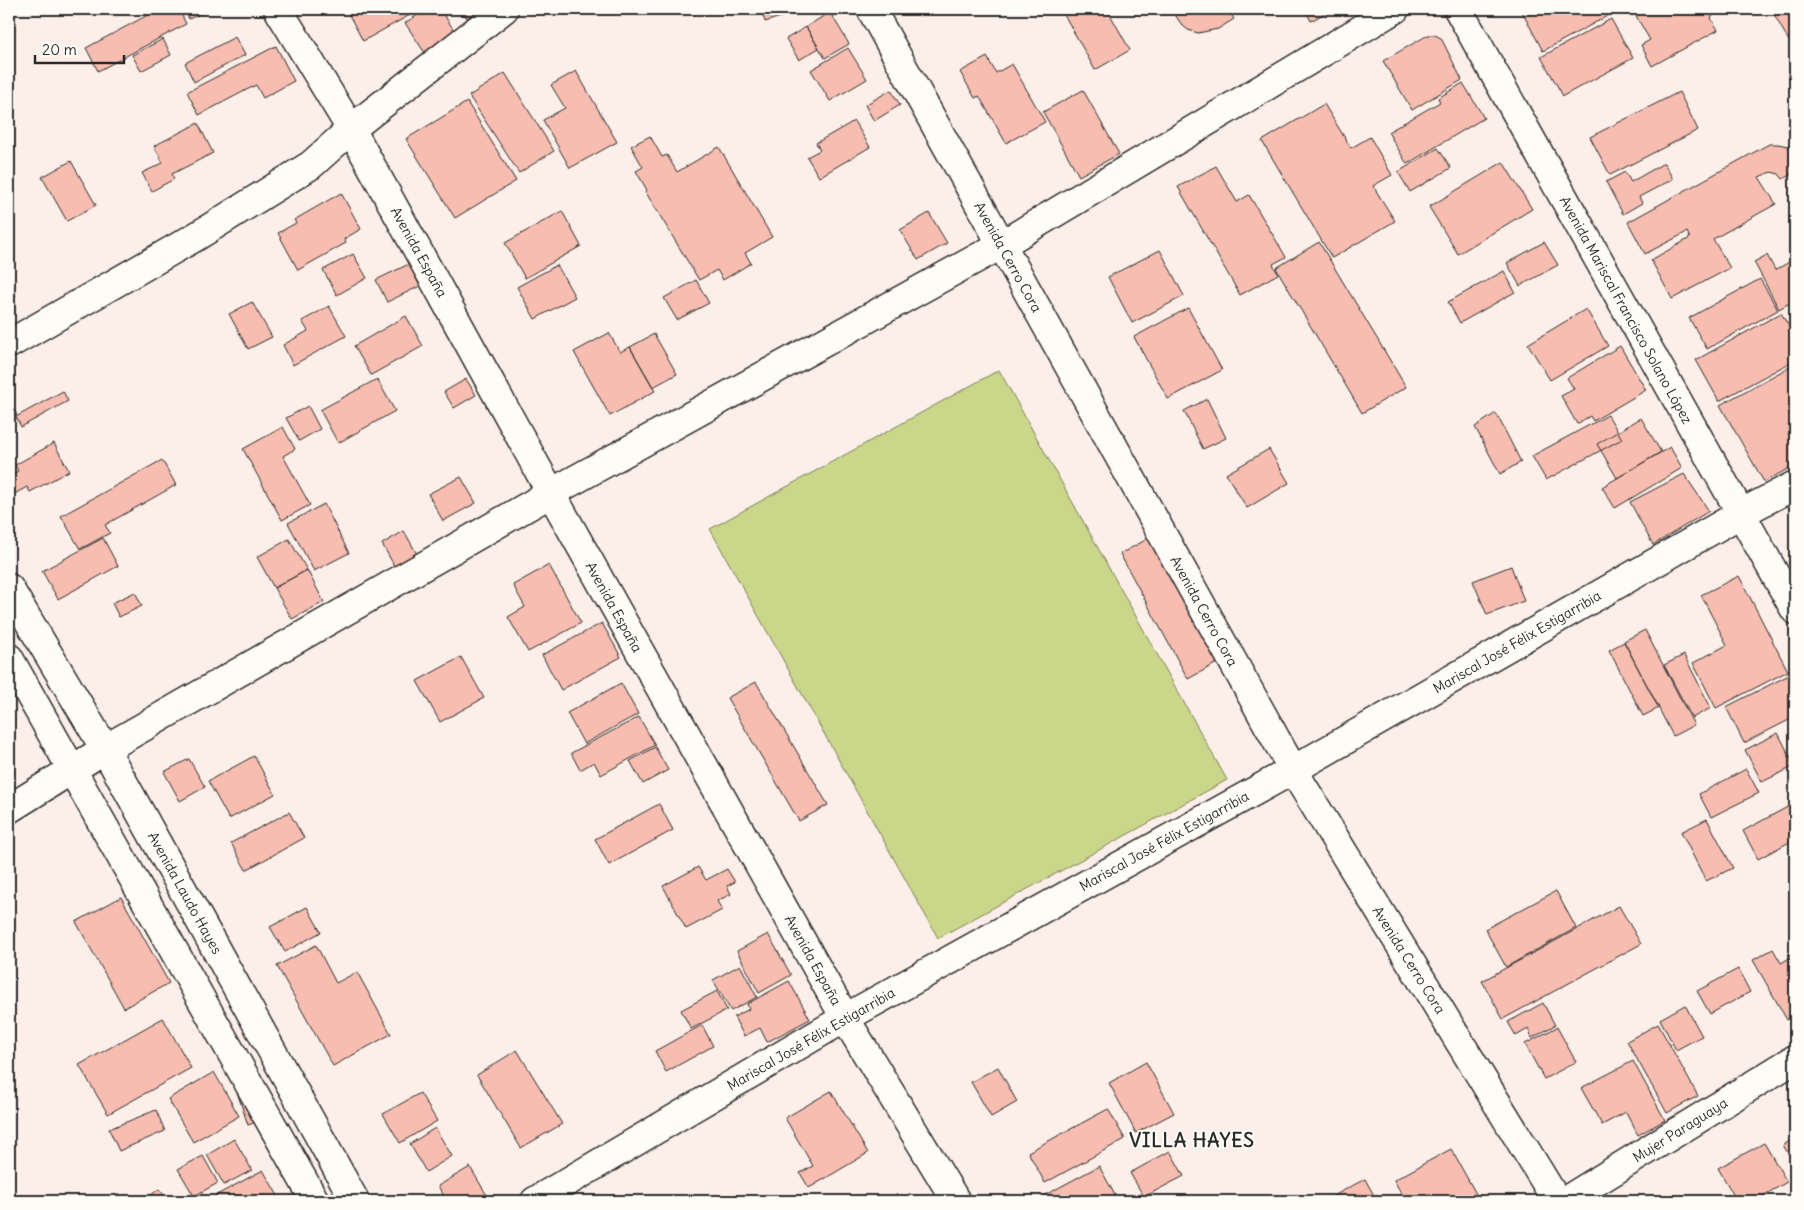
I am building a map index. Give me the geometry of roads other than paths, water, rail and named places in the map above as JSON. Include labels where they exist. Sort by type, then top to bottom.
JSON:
[{"type":"street","name":"Avenida España","points":[[278,9],[351,129],[551,493],[845,1018],[956,1201]]},
{"type":"street","points":[[9,344],[196,236],[311,165],[351,129],[504,9]]},
{"type":"street","name":"Avenida Cerro Cora","points":[[871,9],[1293,770],[1557,1201]]},
{"type":"street","points":[[9,809],[105,749],[551,493],[1001,245],[1395,9]]},
{"type":"street","name":"Avenida Mariscal Francisco Solano López","points":[[1458,9],[1795,610]]},
{"type":"street","name":"Mariscal José Félix Estigarribia","points":[[535,1201],[845,1018],[1293,770],[1740,514],[1795,485]]},
{"type":"street","name":"Avenida Laudo Hayes","points":[[9,588],[105,749],[355,1201]]},
{"type":"street","points":[[9,658],[315,1201]]},
{"type":"street","name":"Mujer Paraguaya","points":[[1565,1201],[1795,1059]]},
{"type":"district","name":"VILLA HAYES","points":[[1192,1140]]}]
